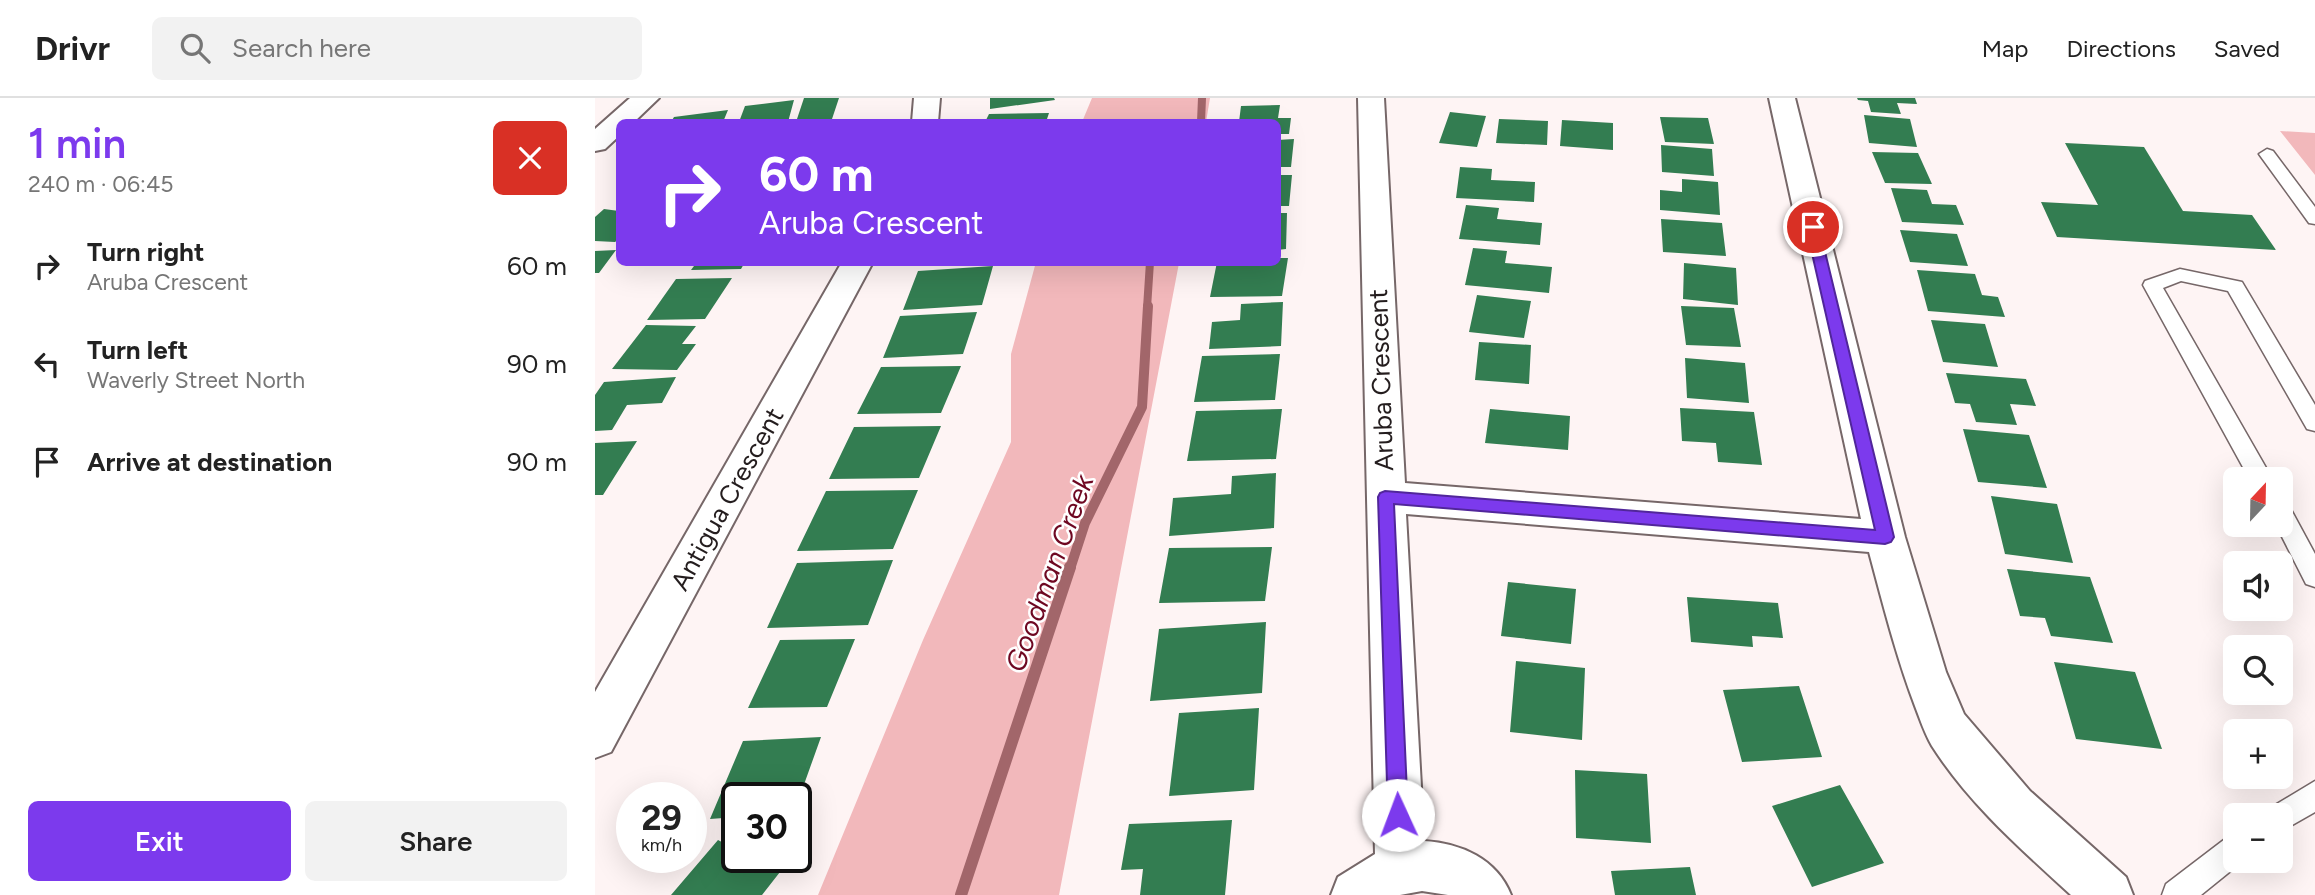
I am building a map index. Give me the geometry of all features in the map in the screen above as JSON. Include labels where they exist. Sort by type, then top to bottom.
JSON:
[{"type":"street","points":[[622,119],[646,98]]},
{"type":"street","points":[[925,119],[927,98]]},
{"type":"street","name":"Aruba Crescent","points":[[1371,98],[1385,497],[1885,537]]},
{"type":"street","points":[[1782,98],[1885,537],[1924,672],[1947,729],[2013,808],[2108,895]]},
{"type":"street","points":[[595,143],[616,124]]},
{"type":"street","name":"Antigua Crescent","points":[[595,736],[856,266]]},
{"type":"street","points":[[1385,497],[1400,868]]},
{"type":"street","points":[[1356,895],[1374,879],[1400,868],[1430,865],[1459,873],[1486,895]]},
{"type":"lane","points":[[2267,155],[2315,219]]},
{"type":"lane","points":[[2255,467],[2152,285],[2180,275],[2235,286],[2315,423]]},
{"type":"lane","points":[[2293,535],[2314,574]]},
{"type":"lane","points":[[2293,809],[2315,795]]},
{"type":"lane","points":[[2177,895],[2223,859]]},
{"type":"shaded area","points":[[1092,98],[1210,98],[1206,119],[1083,119]]},
{"type":"shaded area","points":[[2280,131],[2315,133],[2315,175]]},
{"type":"shaded area","points":[[1035,266],[1178,266],[1059,895],[818,895],[923,640],[1011,442],[1011,354]]},
{"type":"building","points":[[804,98],[839,98],[832,119],[797,119]]},
{"type":"building","points":[[990,98],[1054,98],[1055,100],[990,109]]},
{"type":"building","points":[[1857,98],[1915,98],[1917,104],[1897,103],[1901,114],[1871,112],[1868,101]]},
{"type":"building","points":[[794,100],[789,119],[740,119],[745,106]]},
{"type":"building","points":[[1280,105],[1278,118],[1291,118],[1289,134],[1281,134],[1281,119],[1239,119],[1241,106]]},
{"type":"building","points":[[728,110],[724,119],[673,119]]},
{"type":"building","points":[[1450,112],[1486,116],[1477,147],[1439,143]]},
{"type":"building","points":[[1049,113],[1047,119],[986,119],[989,114]]},
{"type":"building","points":[[1864,115],[1910,119],[1917,147],[1869,143]]},
{"type":"building","points":[[1660,117],[1708,118],[1714,144],[1665,142]]},
{"type":"building","points":[[1499,119],[1548,121],[1547,145],[1496,143]]},
{"type":"building","points":[[1562,120],[1613,123],[1613,150],[1560,146]]},
{"type":"building","points":[[1294,139],[1291,167],[1281,167],[1281,140]]},
{"type":"building","points":[[2065,143],[2144,147],[2183,211],[2252,215],[2276,250],[2057,237],[2041,202],[2098,205]]},
{"type":"building","points":[[1661,145],[1712,149],[1714,176],[1662,172]]},
{"type":"building","points":[[1872,152],[1918,153],[1932,184],[1885,183]]},
{"type":"building","points":[[1460,167],[1492,169],[1491,180],[1535,182],[1534,202],[1456,198]]},
{"type":"building","points":[[1281,175],[1292,175],[1289,206],[1281,206]]},
{"type":"building","points":[[1682,179],[1718,182],[1720,215],[1660,210],[1660,190],[1682,192]]},
{"type":"building","points":[[1891,188],[1927,190],[1932,204],[1956,205],[1964,225],[1902,222]]},
{"type":"building","points":[[1466,205],[1499,208],[1497,219],[1542,223],[1540,245],[1459,239]]},
{"type":"building","points":[[604,209],[616,211],[616,241],[595,241],[595,217]]},
{"type":"building","points":[[1281,213],[1287,213],[1286,249],[1281,250]]},
{"type":"building","points":[[1661,219],[1722,223],[1726,256],[1663,252]]},
{"type":"building","points":[[1900,230],[1957,234],[1968,266],[1910,262]]},
{"type":"building","points":[[1473,248],[1507,251],[1505,263],[1552,267],[1549,293],[1465,285]]},
{"type":"building","points":[[616,250],[599,273],[595,273],[595,251]]},
{"type":"building","points":[[1281,258],[1288,258],[1282,296],[1210,297],[1216,266],[1281,266]]},
{"type":"building","points":[[1684,263],[1736,268],[1738,305],[1683,299]]},
{"type":"building","points":[[694,266],[743,266],[741,269],[691,270]]},
{"type":"building","points":[[993,266],[982,305],[903,310],[918,271]]},
{"type":"building","points":[[1917,270],[1975,274],[1982,295],[1998,297],[2005,317],[1928,311]]},
{"type":"building","points":[[732,278],[705,319],[647,320],[676,279]]},
{"type":"building","points":[[1477,295],[1531,301],[1524,338],[1469,332]]},
{"type":"building","points":[[1283,302],[1281,346],[1209,349],[1212,322],[1240,320],[1241,304]]},
{"type":"building","points":[[1681,306],[1734,308],[1741,347],[1686,345]]},
{"type":"building","points":[[977,312],[963,354],[883,358],[900,316]]},
{"type":"building","points":[[1931,320],[1985,324],[1998,367],[1943,362]]},
{"type":"building","points":[[646,325],[696,326],[682,344],[696,344],[677,370],[612,369]]},
{"type":"building","points":[[1479,342],[1531,345],[1529,384],[1475,380]]},
{"type":"building","points":[[1280,354],[1275,400],[1194,402],[1202,356]]},
{"type":"building","points":[[1685,358],[1745,363],[1749,403],[1687,398]]},
{"type":"building","points":[[961,366],[941,413],[857,414],[881,367]]},
{"type":"building","points":[[1946,373],[2026,379],[2036,406],[2010,404],[2017,425],[1976,422],[1970,404],[1955,403]]},
{"type":"building","points":[[676,377],[662,403],[627,405],[612,430],[595,431],[595,395],[604,382]]},
{"type":"building","points":[[1680,408],[1754,412],[1762,465],[1718,462],[1716,443],[1682,441]]},
{"type":"building","points":[[1282,409],[1276,459],[1187,461],[1196,411]]},
{"type":"building","points":[[1490,409],[1570,416],[1568,450],[1485,443]]},
{"type":"building","points":[[941,426],[919,478],[829,479],[854,427]]},
{"type":"building","points":[[1963,429],[2029,435],[2047,488],[1978,482]]},
{"type":"building","points":[[637,441],[603,495],[595,495],[595,443]]},
{"type":"building","points":[[1276,473],[1274,528],[1169,536],[1173,498],[1231,494],[1232,476]]},
{"type":"building","points":[[918,490],[893,549],[797,551],[826,491]]},
{"type":"building","points":[[1991,496],[2057,504],[2073,563],[2005,554]]},
{"type":"building","points":[[1272,547],[1265,601],[1159,603],[1169,548]]},
{"type":"building","points":[[893,560],[868,625],[767,628],[797,563]]},
{"type":"building","points":[[2007,569],[2090,577],[2113,643],[2051,636],[2045,618],[2020,616]]},
{"type":"building","points":[[1508,582],[1576,589],[1571,644],[1501,636]]},
{"type":"building","points":[[1687,597],[1778,603],[1783,638],[1752,636],[1753,647],[1691,642]]},
{"type":"building","points":[[1266,622],[1262,693],[1150,701],[1159,629]]},
{"type":"building","points":[[855,639],[827,707],[748,708],[780,640]]},
{"type":"building","points":[[1516,661],[1585,668],[1582,740],[1510,732]]},
{"type":"building","points":[[2054,662],[2135,672],[2162,749],[2076,739]]},
{"type":"building","points":[[1799,686],[1822,757],[1742,762],[1723,690]]},
{"type":"building","points":[[1259,708],[1254,790],[1169,796],[1179,713]]},
{"type":"building","points":[[821,737],[805,782],[726,782],[743,741]]},
{"type":"building","points":[[1575,770],[1647,774],[1651,843],[1576,838]]},
{"type":"building","points":[[1840,785],[1884,863],[1812,887],[1772,806]]},
{"type":"building","points":[[721,793],[721,818],[710,819]]},
{"type":"building","points":[[1232,820],[1225,895],[1140,895],[1143,869],[1121,870],[1129,824]]},
{"type":"building","points":[[718,840],[721,842],[721,873],[779,873],[762,895],[671,895],[690,873],[707,873],[707,853]]},
{"type":"building","points":[[1690,867],[1696,895],[1615,895],[1611,871]]},
{"type":"waterway","name":"Goodman Creek","points":[[1201,119],[1202,98]]},
{"type":"waterway","name":"Goodman Creek","points":[[1147,308],[1150,266]]},
{"type":"waterway","name":"Goodman Creek","points":[[1070,569],[1085,523],[1142,407],[1148,306]]},
{"type":"waterway","name":"Goodman Creek","points":[[961,895],[1070,567]]},
{"type":"route","points":[[1398,815],[1385,497],[1885,537],[1813,227]]}]
